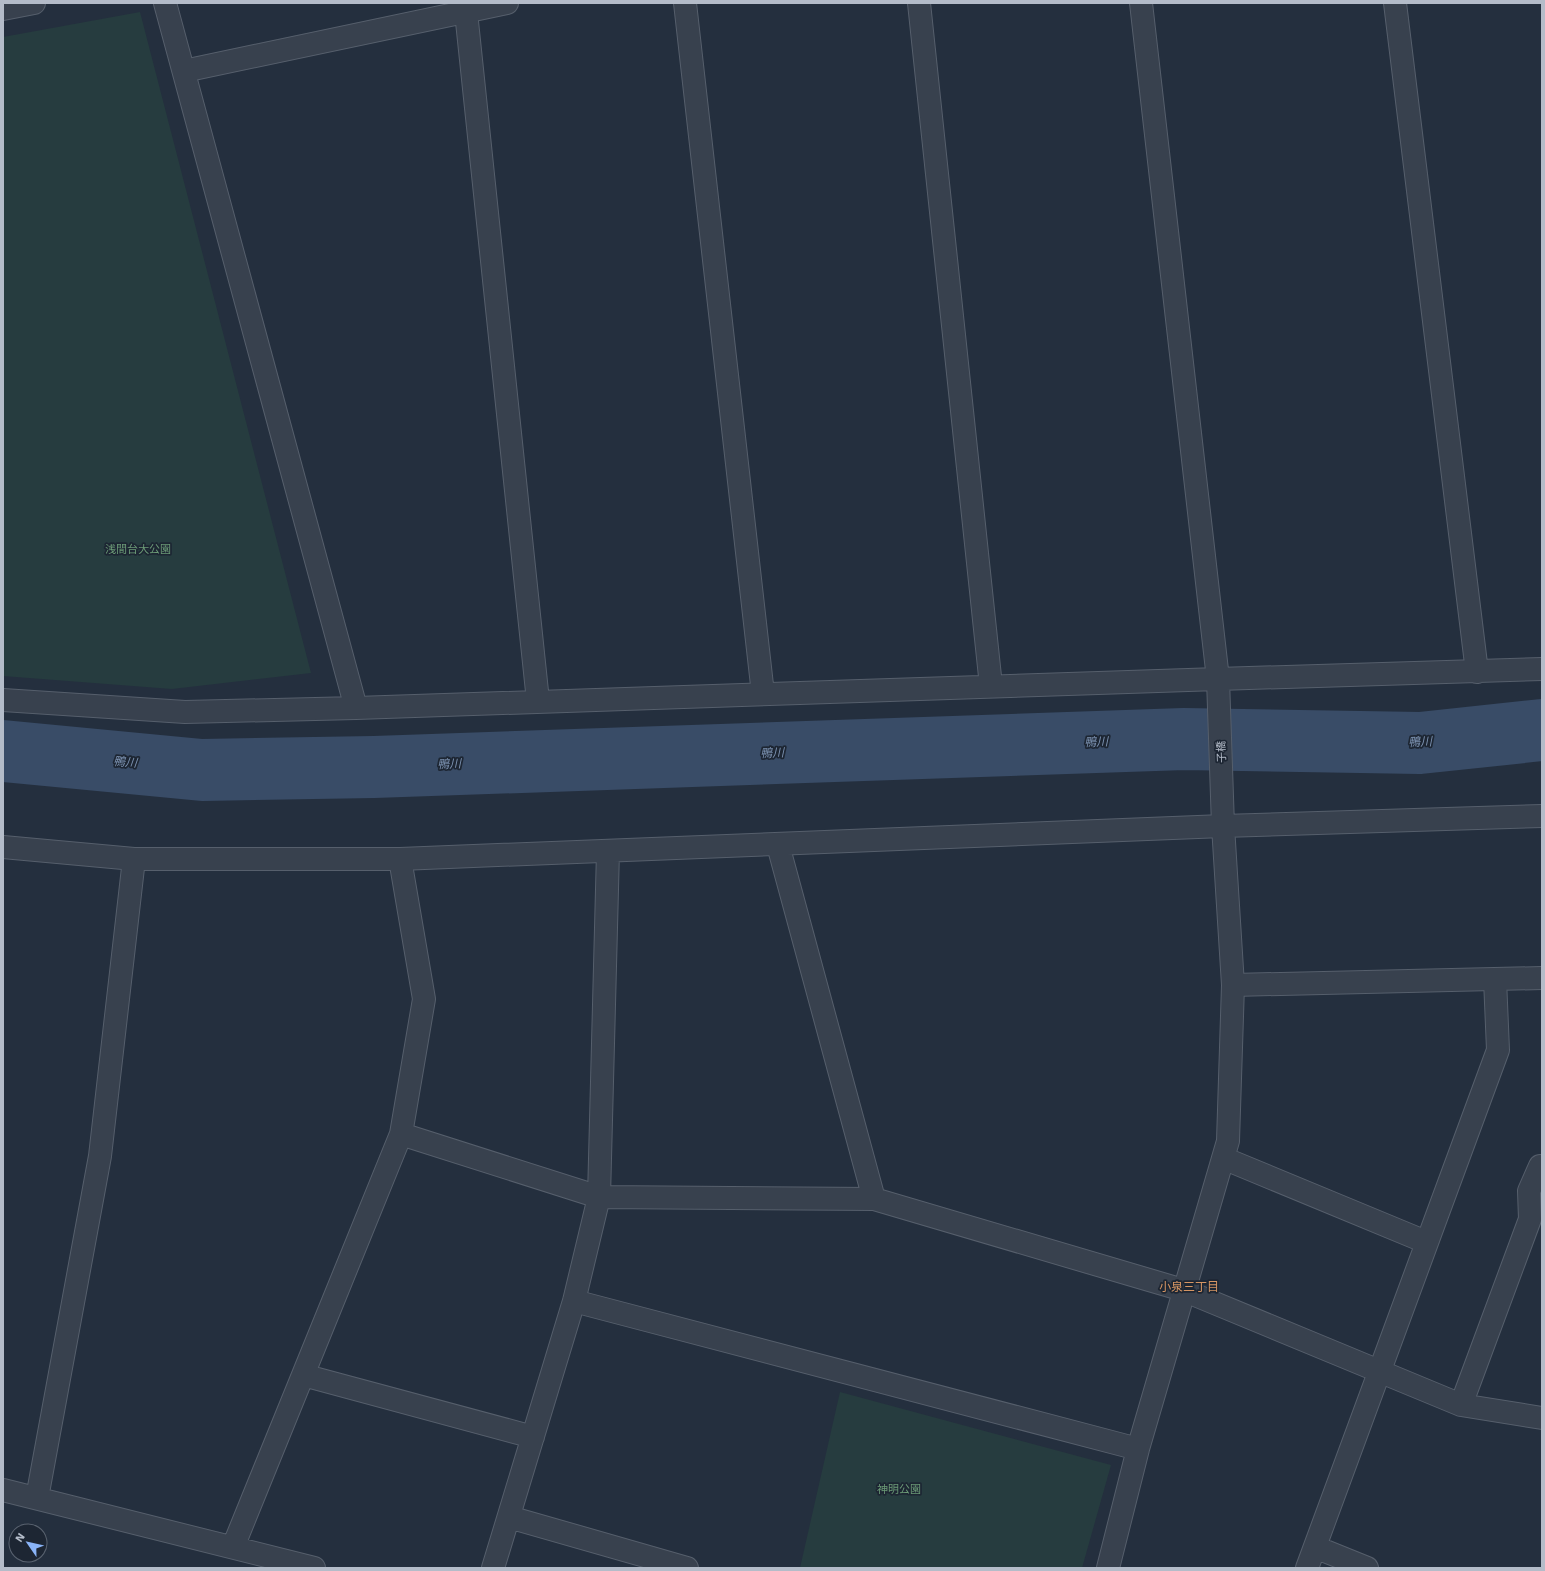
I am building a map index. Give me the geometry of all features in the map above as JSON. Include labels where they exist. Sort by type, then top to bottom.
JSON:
[{"type":"street","points":[[3,9],[34,3]]},
{"type":"street","points":[[165,3],[356,708]]},
{"type":"street","points":[[184,71],[507,3]]},
{"type":"street","points":[[685,3],[763,694]]},
{"type":"street","points":[[919,3],[991,686]]},
{"type":"street","name":"子橋","points":[[1108,1568],[1138,1449],[1228,1141],[1233,985],[1223,826],[1218,679],[1141,3]]},
{"type":"street","points":[[1396,3],[1477,672]]},
{"type":"street","points":[[466,12],[538,701]]},
{"type":"street","points":[[3,700],[185,712],[356,708],[991,686],[1542,670]]},
{"type":"street","points":[[3,847],[134,859],[400,859],[1223,826],[1542,816]]},
{"type":"street","points":[[778,845],[874,1199]]},
{"type":"street","points":[[494,1568],[574,1301],[599,1197],[608,851]]},
{"type":"street","points":[[37,1498],[100,1156],[134,859]]},
{"type":"street","points":[[233,1547],[400,1134],[424,999],[400,859]]},
{"type":"street","points":[[1233,985],[1542,978]]},
{"type":"street","points":[[1307,1568],[1498,1050],[1495,979]]},
{"type":"street","points":[[400,1134],[599,1197],[874,1199],[1184,1290],[1461,1405],[1542,1418]]},
{"type":"street","points":[[1223,1158],[1426,1242]]},
{"type":"street","points":[[1461,1405],[1530,1219],[1529,1191],[1540,1166],[1542,1167]]},
{"type":"street","points":[[574,1301],[1138,1449]]},
{"type":"street","points":[[303,1375],[533,1437]]},
{"type":"street","points":[[3,1490],[314,1568]]},
{"type":"street","points":[[509,1517],[681,1567]]},
{"type":"street","points":[[1315,1547],[1367,1568]]},
{"type":"green space","name":"浅間台大公園","points":[[140,12],[311,673],[172,689],[3,676],[3,37]]},
{"type":"green space","name":"神明公園","points":[[840,1392],[1111,1465],[1082,1568],[800,1568]]},
{"type":"waterway","name":"鴨川","points":[[3,751],[202,770],[374,767],[1184,739],[1420,743],[1542,730]]},
{"type":"district","name":"小泉三丁目","points":[[1189,1287]]}]
